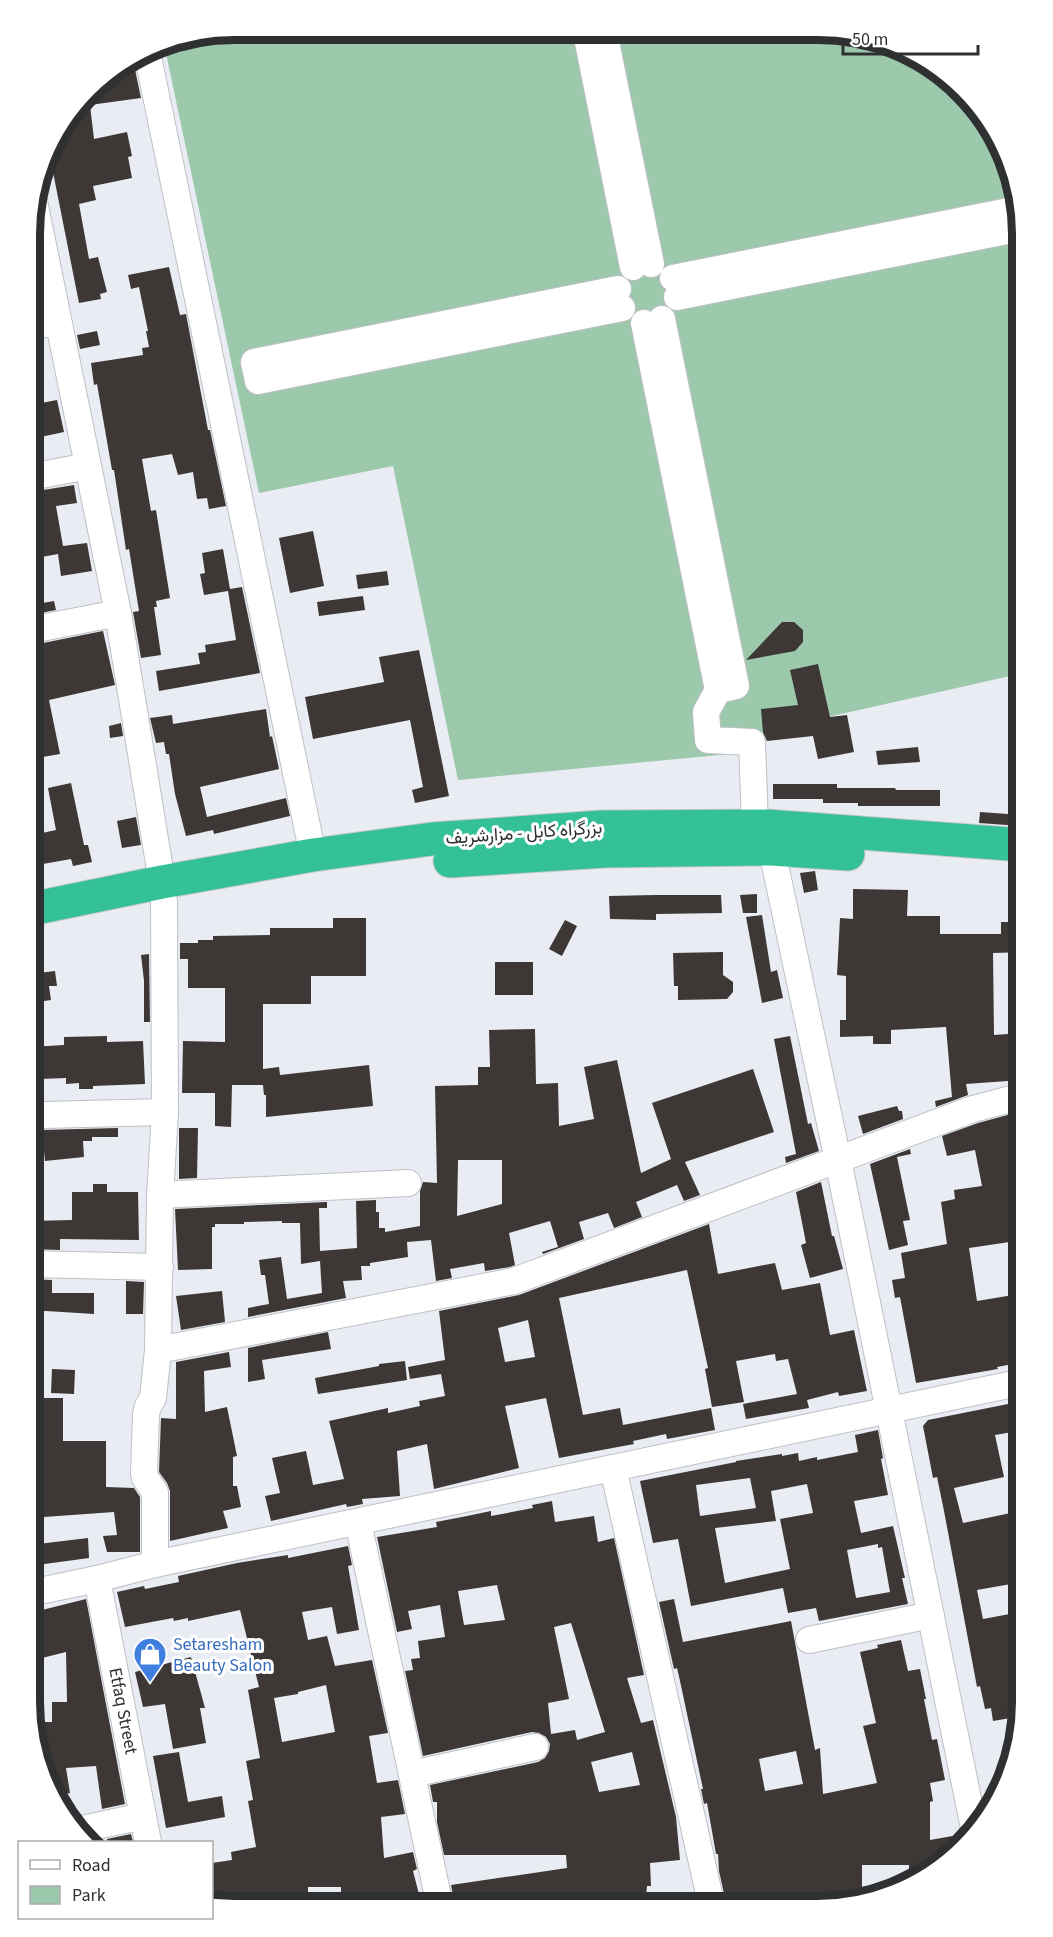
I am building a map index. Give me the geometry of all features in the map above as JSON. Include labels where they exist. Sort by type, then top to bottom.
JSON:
[{"type":"highway","name":"بزرگراه کابل - مزارشریف","points":[[40,926],[313,855],[432,839],[601,827],[1012,845]]},
{"type":"highway","name":"بزرگراه کابل - مزارشریف","points":[[40,908],[437,862],[606,851],[764,834],[1012,865]]},
{"type":"street","points":[[587,40],[642,266]]},
{"type":"street","points":[[605,40],[642,266]]},
{"type":"street","points":[[149,61],[313,855]]},
{"type":"street","points":[[675,288],[1011,211]]},
{"type":"street","points":[[675,288],[1012,230]]},
{"type":"street","points":[[40,232],[118,613],[163,892],[165,1112],[160,1195],[158,1350],[153,1398],[146,1414],[144,1474],[155,1492],[155,1564]]},
{"type":"street","points":[[642,266],[667,271],[675,288],[675,306],[669,313],[653,321],[635,320],[627,315],[620,298],[621,280],[626,273],[642,266]]},
{"type":"street","points":[[620,298],[258,381],[254,362],[620,298]]},
{"type":"street","points":[[40,325],[58,321]]},
{"type":"street","points":[[653,321],[736,686],[718,690],[706,712],[708,740],[752,742],[764,834],[838,1160],[972,1820]]},
{"type":"street","points":[[40,475],[88,466]]},
{"type":"street","points":[[40,628],[118,613]]},
{"type":"street","points":[[158,1350],[514,1281],[973,1109],[1012,1099]]},
{"type":"street","points":[[42,1115],[165,1112]]},
{"type":"street","points":[[160,1195],[408,1183]]},
{"type":"street","points":[[40,1264],[160,1267]]},
{"type":"street","points":[[40,1591],[155,1564],[1012,1384]]},
{"type":"street","points":[[613,1468],[710,1896]]},
{"type":"street","points":[[358,1522],[438,1896]]},
{"type":"street","name":"Etfaq Street","points":[[97,1579],[148,1841]]},
{"type":"street","points":[[809,1640],[931,1616]]},
{"type":"street","points":[[412,1774],[535,1747]]},
{"type":"street","points":[[87,1828],[143,1816]]},
{"type":"green space","points":[[235,40],[818,40],[843,42],[881,51],[926,73],[964,107],[980,127],[992,149],[1009,197],[1012,235],[1012,675],[761,732],[762,752],[458,780],[393,466],[259,493],[166,53],[197,44]]},
{"type":"building","points":[[135,69],[141,98],[91,105],[97,97]]},
{"type":"building","points":[[90,106],[94,139],[127,132],[132,156],[128,157],[132,178],[93,186],[96,200],[79,204],[89,259],[98,257],[107,292],[100,294],[101,299],[79,303],[52,169],[73,127]]},
{"type":"building","points":[[169,267],[180,315],[186,314],[208,430],[210,430],[226,506],[209,509],[207,498],[197,499],[193,472],[178,475],[172,454],[142,459],[151,511],[156,510],[170,598],[156,601],[157,607],[154,607],[161,655],[141,658],[133,612],[139,611],[129,549],[126,550],[114,470],[112,470],[97,384],[94,385],[91,363],[143,355],[142,348],[149,347],[146,331],[148,331],[139,287],[131,289],[128,275]]},
{"type":"building","points":[[97,331],[100,345],[80,349],[77,335]]},
{"type":"building","points":[[57,400],[64,432],[40,437],[40,403]]},
{"type":"building","points":[[74,485],[77,503],[56,506],[63,546],[87,543],[92,571],[61,576],[58,554],[40,557],[40,491]]},
{"type":"building","points":[[313,531],[324,586],[290,593],[279,538]]},
{"type":"building","points":[[223,549],[230,589],[242,587],[260,673],[159,691],[156,671],[200,664],[198,653],[206,652],[205,645],[236,640],[228,591],[204,595],[200,574],[205,573],[202,553]]},
{"type":"building","points":[[387,571],[389,585],[358,589],[356,575]]},
{"type":"building","points":[[363,596],[365,610],[319,616],[317,602]]},
{"type":"building","points":[[54,601],[56,610],[40,613],[40,603]]},
{"type":"building","points":[[782,622],[794,622],[803,630],[803,642],[795,651],[746,660]]},
{"type":"building","points":[[103,631],[115,685],[49,700],[60,754],[40,757],[40,644]]},
{"type":"building","points":[[419,650],[449,796],[415,803],[412,790],[423,787],[410,720],[313,739],[305,697],[384,682],[379,657]]},
{"type":"building","points":[[818,664],[830,717],[847,715],[854,752],[818,759],[813,736],[767,741],[763,733],[761,709],[798,705],[790,670]]},
{"type":"building","points":[[266,709],[270,737],[272,736],[279,769],[200,787],[207,817],[286,798],[290,816],[214,834],[213,830],[186,836],[175,794],[169,754],[166,754],[164,742],[156,743],[150,718],[172,715],[173,724]]},
{"type":"building","points":[[121,723],[123,736],[110,738],[109,726]]},
{"type":"building","points":[[918,747],[920,762],[878,765],[876,751]]},
{"type":"building","points":[[71,783],[84,845],[88,845],[92,862],[73,866],[71,859],[40,864],[40,833],[56,830],[48,788]]},
{"type":"building","points":[[773,784],[837,784],[837,788],[940,790],[940,806],[858,806],[858,803],[823,803],[823,799],[773,799]]},
{"type":"building","points":[[980,812],[1012,814],[1012,825],[979,823]]},
{"type":"building","points":[[136,817],[141,845],[122,848],[117,821]]},
{"type":"building","points":[[815,871],[818,890],[804,893],[800,873]]},
{"type":"building","points":[[853,889],[908,890],[907,916],[940,916],[940,934],[1001,934],[1001,922],[1012,922],[1012,952],[993,953],[994,1035],[1012,1034],[1012,1081],[966,1084],[968,1095],[936,1107],[935,1101],[952,1097],[946,1027],[891,1030],[891,1044],[873,1044],[873,1036],[840,1037],[840,1020],[846,1020],[846,976],[837,975],[840,918],[853,919]]},
{"type":"building","points":[[757,894],[757,913],[743,913],[740,895]]},
{"type":"building","points":[[721,895],[722,913],[656,914],[656,920],[610,919],[609,896]]},
{"type":"building","points":[[762,915],[771,972],[777,970],[783,998],[762,1003],[746,917]]},
{"type":"building","points":[[333,918],[366,918],[366,976],[311,976],[311,1004],[263,1004],[263,1069],[279,1067],[280,1075],[369,1065],[373,1106],[266,1117],[266,1095],[264,1095],[263,1085],[232,1085],[231,1127],[215,1126],[215,1093],[182,1093],[183,1041],[225,1042],[225,988],[188,988],[188,959],[180,959],[180,943],[213,940],[213,936],[270,935],[270,928],[333,928]]},
{"type":"building","points":[[565,920],[577,926],[562,956],[549,949]]},
{"type":"building","points":[[723,952],[723,975],[733,982],[733,992],[727,999],[678,1000],[678,986],[674,986],[673,953]]},
{"type":"building","points":[[149,954],[150,1022],[144,1022],[144,981],[141,955]]},
{"type":"building","points":[[495,962],[533,962],[533,995],[495,995]]},
{"type":"building","points":[[55,971],[57,986],[49,986],[51,1000],[40,1002],[40,973]]},
{"type":"building","points":[[535,1029],[536,1084],[558,1083],[559,1126],[594,1119],[584,1067],[617,1060],[641,1173],[671,1159],[652,1103],[753,1069],[774,1132],[685,1162],[700,1195],[684,1201],[677,1185],[636,1202],[642,1217],[614,1228],[608,1213],[579,1222],[584,1239],[543,1254],[542,1252],[558,1247],[550,1221],[509,1233],[515,1265],[510,1267],[485,1271],[484,1263],[450,1269],[452,1278],[436,1281],[431,1240],[407,1242],[408,1257],[361,1266],[362,1280],[343,1281],[346,1298],[248,1317],[248,1308],[269,1304],[265,1275],[261,1275],[259,1260],[281,1257],[287,1299],[322,1293],[320,1261],[301,1264],[300,1223],[282,1223],[282,1221],[215,1224],[215,1227],[212,1227],[212,1269],[178,1270],[175,1209],[327,1202],[327,1208],[319,1208],[320,1251],[357,1248],[356,1201],[376,1200],[379,1228],[385,1228],[385,1232],[420,1226],[420,1191],[423,1182],[437,1183],[435,1086],[478,1085],[478,1067],[490,1067],[489,1030]],"holes":[[[458,1160],[502,1160],[502,1204],[457,1216]]]},
{"type":"building","points":[[107,1036],[107,1042],[143,1041],[145,1084],[93,1086],[93,1089],[79,1089],[79,1083],[66,1084],[66,1078],[40,1079],[40,1046],[64,1045],[64,1037]]},
{"type":"building","points":[[790,1036],[808,1124],[811,1123],[819,1151],[786,1163],[785,1157],[796,1154],[774,1039]]},
{"type":"building","points":[[897,1106],[899,1111],[902,1111],[903,1119],[863,1134],[858,1116]]},
{"type":"building","points":[[1011,1114],[1012,1119],[1012,1242],[969,1248],[977,1301],[1012,1295],[1012,1364],[997,1367],[998,1369],[916,1383],[900,1297],[895,1298],[892,1280],[905,1278],[901,1253],[947,1244],[941,1202],[955,1199],[954,1190],[982,1186],[975,1150],[947,1156],[942,1136]]},
{"type":"building","points":[[118,1128],[118,1137],[92,1137],[92,1141],[83,1141],[84,1157],[45,1161],[42,1130]]},
{"type":"building","points":[[179,1128],[198,1128],[197,1178],[179,1179]]},
{"type":"building","points":[[910,1149],[911,1154],[897,1157],[910,1220],[903,1221],[908,1245],[889,1250],[870,1164]]},
{"type":"building","points":[[821,1182],[832,1236],[834,1236],[843,1269],[810,1278],[801,1245],[806,1243],[796,1192]]},
{"type":"building","points":[[93,1184],[107,1184],[107,1192],[138,1192],[139,1240],[60,1239],[60,1250],[40,1249],[40,1221],[72,1220],[72,1192],[93,1192]]},
{"type":"building","points":[[709,1224],[718,1274],[775,1263],[782,1290],[820,1283],[830,1335],[854,1330],[867,1391],[839,1396],[838,1392],[807,1400],[809,1408],[746,1419],[743,1404],[797,1394],[788,1359],[776,1361],[775,1354],[736,1361],[744,1402],[712,1407],[705,1369],[708,1368],[687,1270],[559,1298],[583,1415],[620,1408],[623,1425],[711,1408],[715,1430],[667,1439],[666,1434],[633,1441],[634,1444],[559,1458],[546,1398],[505,1406],[519,1468],[434,1489],[427,1444],[397,1451],[400,1496],[362,1499],[363,1504],[347,1507],[346,1504],[271,1521],[265,1496],[280,1493],[272,1458],[306,1451],[313,1485],[344,1479],[329,1421],[388,1408],[388,1413],[420,1406],[419,1401],[445,1396],[441,1374],[410,1379],[408,1367],[445,1360],[439,1311],[519,1295]],"holes":[[[528,1320],[535,1357],[505,1362],[498,1328]]]},
{"type":"building","points":[[40,1279],[52,1280],[52,1293],[94,1293],[94,1314],[40,1311]]},
{"type":"building","points":[[126,1281],[144,1282],[143,1314],[126,1314]]},
{"type":"building","points":[[222,1291],[225,1322],[181,1330],[176,1296]]},
{"type":"building","points":[[328,1332],[331,1349],[262,1360],[265,1379],[248,1382],[248,1348]]},
{"type":"building","points":[[229,1352],[231,1367],[204,1371],[205,1412],[227,1407],[237,1456],[233,1457],[233,1486],[237,1486],[241,1507],[223,1511],[228,1528],[170,1541],[170,1491],[159,1472],[161,1418],[176,1419],[176,1362]]},
{"type":"building","points":[[405,1361],[407,1380],[318,1394],[315,1378],[379,1366],[379,1364]]},
{"type":"building","points":[[52,1369],[75,1370],[74,1394],[51,1393]]},
{"type":"building","points":[[40,1398],[63,1398],[63,1441],[106,1441],[106,1487],[134,1488],[140,1497],[140,1552],[107,1552],[103,1536],[117,1535],[114,1512],[40,1517]]},
{"type":"building","points":[[1012,1403],[1012,1432],[995,1435],[1004,1477],[954,1488],[963,1523],[1012,1513],[1012,1584],[977,1590],[983,1619],[1012,1614],[1012,1718],[993,1721],[991,1708],[985,1709],[980,1686],[977,1687],[937,1477],[933,1478],[923,1426],[928,1420]]},
{"type":"building","points":[[878,1430],[888,1495],[854,1501],[861,1533],[893,1526],[905,1578],[902,1578],[908,1604],[819,1621],[816,1608],[788,1613],[783,1588],[691,1606],[678,1539],[653,1543],[640,1481],[782,1454],[782,1456],[798,1453],[799,1461],[858,1452],[855,1435]],"holes":[[[750,1478],[756,1508],[700,1516],[696,1485]],[[807,1484],[813,1513],[780,1519],[790,1569],[725,1583],[715,1528],[776,1521],[771,1491]],[[878,1544],[878,1548],[882,1547],[890,1592],[856,1598],[847,1550]]]},
{"type":"building","points":[[552,1501],[555,1522],[594,1516],[598,1542],[614,1538],[644,1675],[627,1678],[641,1723],[653,1720],[676,1817],[680,1860],[650,1863],[651,1886],[647,1886],[646,1896],[544,1893],[544,1896],[453,1896],[451,1885],[567,1868],[566,1855],[444,1855],[437,1822],[437,1802],[433,1802],[430,1785],[538,1762],[545,1758],[550,1744],[546,1737],[532,1732],[423,1756],[405,1671],[413,1670],[411,1659],[420,1658],[418,1641],[445,1637],[440,1605],[408,1611],[412,1629],[397,1632],[377,1537],[437,1527],[436,1522],[491,1511],[491,1516],[533,1508],[532,1505]],"holes":[[[497,1585],[505,1620],[464,1625],[458,1591]],[[571,1623],[605,1732],[577,1740],[575,1730],[551,1734],[548,1703],[569,1699],[554,1627]],[[632,1752],[640,1785],[599,1792],[591,1762]]]},
{"type":"building","points":[[88,1538],[89,1558],[40,1565],[40,1544]]},
{"type":"building","points":[[348,1546],[352,1565],[348,1566],[359,1630],[337,1634],[332,1607],[302,1612],[308,1640],[327,1636],[335,1666],[372,1660],[388,1733],[369,1736],[377,1783],[398,1780],[405,1814],[381,1817],[384,1858],[413,1852],[417,1869],[413,1871],[419,1896],[341,1896],[341,1887],[308,1887],[308,1896],[254,1896],[254,1893],[238,1896],[213,1895],[213,1863],[232,1860],[231,1852],[256,1847],[248,1801],[253,1800],[246,1761],[260,1758],[248,1690],[259,1687],[240,1610],[188,1621],[188,1618],[174,1621],[173,1618],[125,1627],[117,1592],[179,1582],[178,1576],[288,1555],[288,1558]],"holes":[[[326,1685],[335,1732],[282,1742],[274,1698],[298,1694],[298,1692]]]},
{"type":"building","points":[[86,1599],[125,1804],[102,1809],[96,1766],[66,1768],[70,1793],[64,1794],[61,1788],[51,1765],[42,1722],[52,1722],[52,1702],[67,1702],[66,1652],[40,1658],[40,1610]]},
{"type":"building","points":[[674,1599],[683,1642],[791,1621],[815,1750],[820,1748],[823,1794],[877,1783],[863,1726],[876,1723],[860,1652],[878,1648],[877,1645],[901,1640],[908,1671],[920,1669],[932,1740],[937,1739],[945,1780],[930,1783],[933,1801],[930,1802],[930,1840],[958,1835],[958,1837],[926,1864],[913,1871],[909,1871],[909,1865],[862,1865],[862,1891],[818,1896],[725,1896],[718,1854],[716,1854],[707,1803],[704,1804],[701,1789],[703,1789],[680,1681],[677,1668],[674,1669],[659,1602]],"holes":[[[796,1751],[803,1784],[765,1791],[759,1759]]]},
{"type":"building","points":[[191,1657],[205,1708],[200,1708],[206,1743],[173,1749],[165,1704],[143,1707],[135,1672]]},
{"type":"building","points":[[179,1752],[188,1802],[222,1796],[225,1817],[166,1828],[153,1756]]},
{"type":"building","points":[[131,1834],[133,1841],[107,1841],[107,1839]]},
{"type":"place","name":"Setaresham Beauty Salon","points":[[150,1683]]}]
